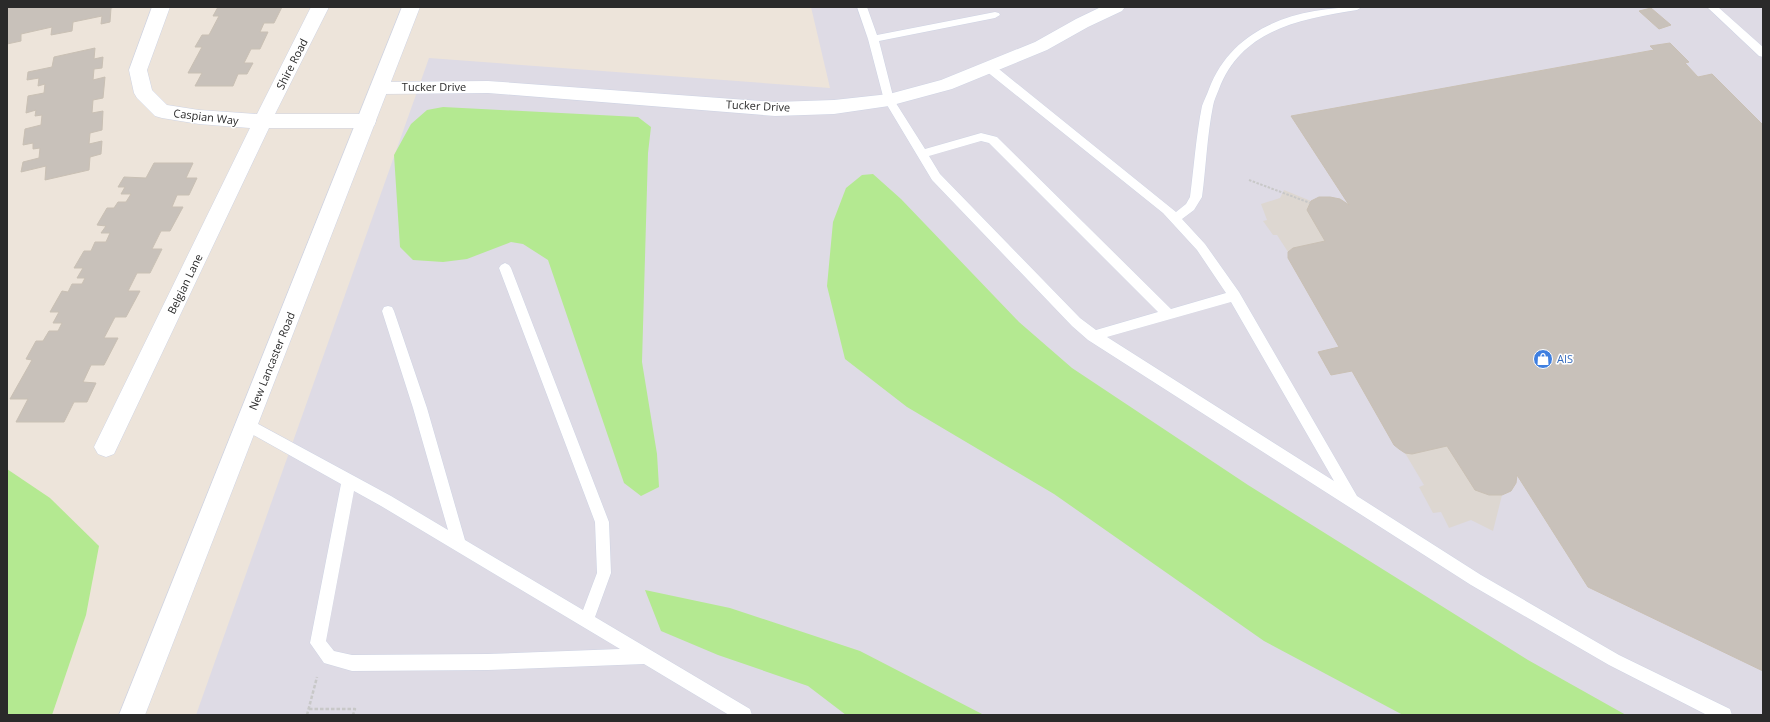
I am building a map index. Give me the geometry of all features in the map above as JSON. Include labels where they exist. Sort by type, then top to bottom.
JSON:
[{"type":"street","name":"Caspian Way","points":[[161,7],[138,70],[143,93],[162,111],[199,118],[242,121],[367,121]]},
{"type":"street","name":"Shire Road","points":[[263,120],[320,7]]},
{"type":"street","name":"New Lancaster Road","points":[[132,715],[411,7]]},
{"type":"street","name":"Tucker Drive","points":[[380,88],[488,87],[775,109],[834,107],[888,100],[946,85],[1041,46],[1082,23],[1116,7]]},
{"type":"street","name":"Belgian Lane","points":[[106,447],[263,120]]},
{"type":"lane","points":[[862,7],[873,39],[888,100],[936,177],[1076,322],[1093,336],[1476,580],[1614,660],[1724,715]]},
{"type":"lane","points":[[1175,218],[1189,209],[1194,203],[1210,98],[1219,77],[1238,52],[1260,32],[1274,26],[1311,14],[1357,7]]},
{"type":"lane","points":[[1712,7],[1763,53]]},
{"type":"lane","points":[[873,39],[995,15]]},
{"type":"lane","points":[[990,68],[1141,188],[1187,230],[1215,265],[1235,296],[1354,502]]},
{"type":"lane","points":[[921,154],[981,137],[993,140],[1169,314]]},
{"type":"lane","points":[[505,268],[602,522],[604,572],[586,621]]},
{"type":"lane","points":[[1093,336],[1235,296]]},
{"type":"lane","points":[[388,311],[420,408],[459,544]]},
{"type":"lane","points":[[246,424],[459,544],[744,715]]},
{"type":"lane","points":[[349,481],[318,643],[329,658],[352,663],[488,662],[645,656]]},
{"type":"path","points":[[1249,180],[1310,203]]},
{"type":"path","points":[[307,715],[324,652]]},
{"type":"path","points":[[308,709],[355,709],[353,715]]},
{"type":"shaded area","points":[[811,7],[1763,7],[1763,715],[196,715],[429,58],[830,88]]},
{"type":"shaded area","points":[[1284,190],[1311,201],[1308,210],[1325,241],[1293,248],[1288,252],[1277,235],[1273,235],[1263,221],[1267,220],[1261,204],[1280,198]]},
{"type":"shaded area","points":[[1447,446],[1475,489],[1489,495],[1502,495],[1493,531],[1471,520],[1449,528],[1441,512],[1433,513],[1419,487],[1424,485],[1405,453],[1412,454]]},
{"type":"green space","points":[[443,107],[638,117],[651,127],[648,153],[642,362],[657,454],[659,487],[641,496],[624,483],[548,260],[523,244],[511,242],[467,259],[443,262],[413,260],[400,247],[394,155],[411,124],[427,110]]},
{"type":"green space","points":[[873,174],[901,199],[1019,322],[1072,368],[1248,485],[1528,660],[1626,715],[1403,715],[1264,641],[1054,494],[907,407],[845,359],[827,286],[833,222],[846,188],[862,175]]},
{"type":"green space","points":[[7,469],[50,498],[99,546],[86,615],[52,715],[7,715]]},
{"type":"green space","points":[[645,590],[730,608],[860,651],[984,715],[846,715],[808,686],[718,655],[661,631]]},
{"type":"building","points":[[7,7],[115,7],[111,8],[110,22],[101,24],[102,16],[73,22],[72,31],[51,35],[52,27],[21,34],[21,41],[7,44]]},
{"type":"building","points":[[218,7],[282,7],[274,23],[264,23],[260,32],[268,32],[260,49],[251,49],[244,63],[253,63],[247,74],[238,74],[233,86],[195,86],[202,73],[188,73],[202,47],[195,47],[202,35],[209,35],[219,16],[213,16]]},
{"type":"building","points":[[1651,8],[1671,25],[1659,29],[1639,11]]},
{"type":"building","name":"AIS","points":[[1670,43],[1689,62],[1685,63],[1698,77],[1712,74],[1763,125],[1763,671],[1588,587],[1517,475],[1516,483],[1511,491],[1502,495],[1489,495],[1475,490],[1447,446],[1412,454],[1405,453],[1394,445],[1352,371],[1331,375],[1318,352],[1339,347],[1288,258],[1288,252],[1293,248],[1325,241],[1307,210],[1311,201],[1319,197],[1330,197],[1340,199],[1349,205],[1291,116],[1654,50],[1650,46]]},
{"type":"building","points":[[95,48],[94,59],[103,57],[102,68],[94,69],[93,80],[105,77],[103,98],[93,100],[92,113],[103,111],[102,130],[90,133],[89,144],[102,141],[101,154],[90,157],[89,170],[45,180],[46,166],[21,172],[23,162],[39,158],[40,148],[33,149],[33,143],[23,145],[25,129],[41,125],[42,115],[35,116],[36,110],[26,113],[28,96],[44,93],[45,84],[38,86],[39,78],[27,80],[28,72],[52,67],[54,57]]},
{"type":"building","points":[[154,163],[193,163],[186,178],[197,178],[189,195],[177,195],[172,207],[183,207],[170,231],[161,231],[152,249],[162,249],[150,273],[137,273],[128,291],[140,291],[126,317],[115,317],[104,338],[118,338],[104,365],[91,365],[83,382],[96,383],[87,402],[74,402],[64,422],[16,422],[28,399],[10,399],[32,360],[26,359],[36,341],[43,341],[49,331],[58,331],[62,323],[53,323],[59,312],[50,312],[62,291],[68,292],[72,284],[82,284],[85,278],[77,278],[83,268],[74,268],[84,251],[91,251],[95,242],[106,242],[110,233],[101,233],[106,226],[97,225],[107,208],[114,208],[118,202],[126,202],[131,194],[121,194],[125,187],[118,187],[124,177],[146,178]]},
{"type":"place","name":"AIS","points":[[1543,359]]}]
